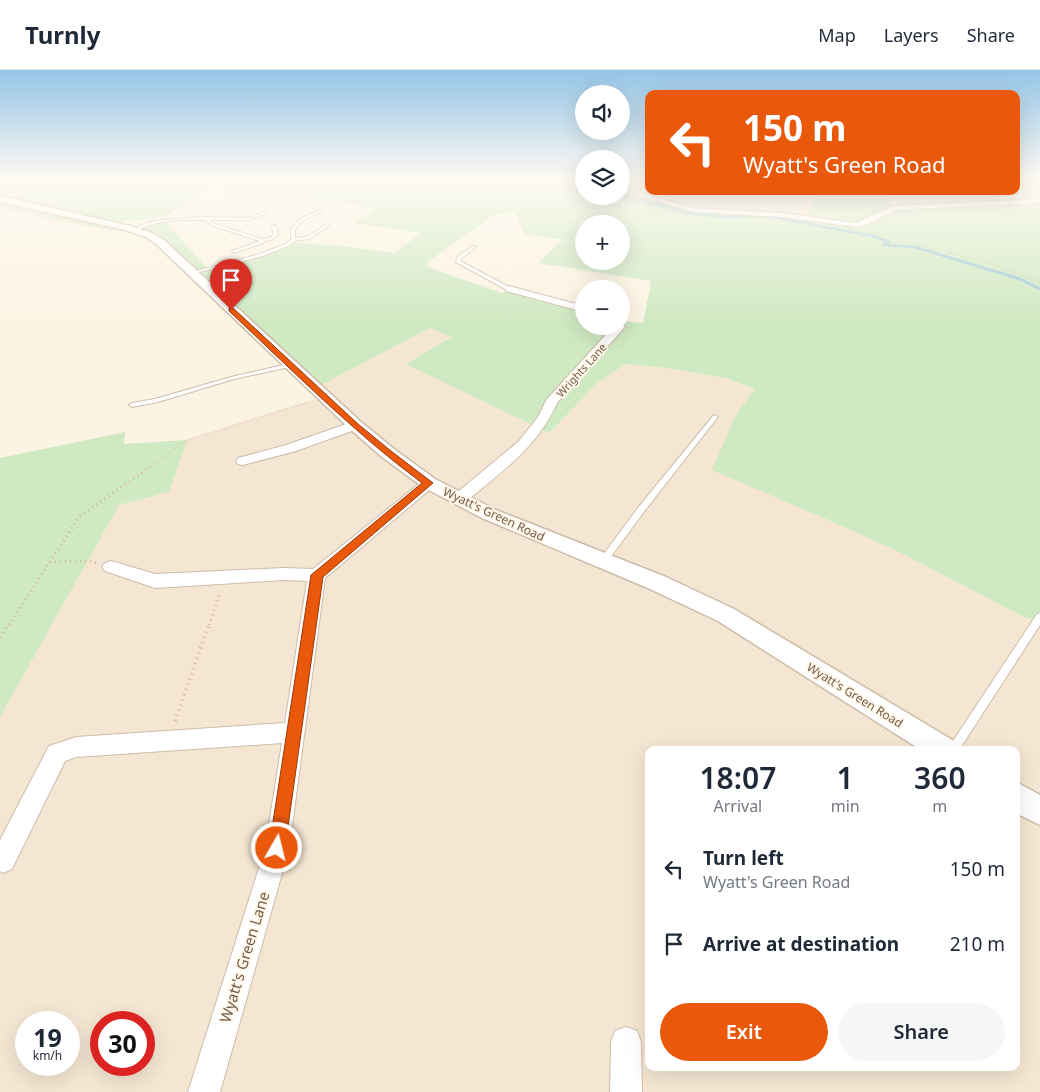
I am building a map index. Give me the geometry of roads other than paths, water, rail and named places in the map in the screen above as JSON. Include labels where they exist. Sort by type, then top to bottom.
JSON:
[{"type":"street","name":"Wyatt's Green Road","points":[[124,228],[134,230],[160,242],[355,425],[388,453],[429,483],[497,518],[658,583],[726,616],[938,746]]},
{"type":"street","points":[[509,289],[575,307]]},
{"type":"street","name":"Wrights Lane","points":[[459,499],[529,440],[548,413],[551,402],[612,335]]},
{"type":"street","points":[[243,461],[290,448],[355,425]]},
{"type":"street","points":[[111,567],[155,581],[284,574],[317,575],[429,483]]},
{"type":"street","name":"Wyatt's Green Lane","points":[[204,1092],[277,848],[317,575]]},
{"type":"street","points":[[3,860],[57,753],[76,746],[294,732]]},
{"type":"street","points":[[1020,799],[1040,812]]},
{"type":"street","points":[[626,1042],[626,1092]]},
{"type":"lane","points":[[134,230],[137,228]]},
{"type":"lane","points":[[223,228],[262,240],[270,239],[276,235],[274,228]]},
{"type":"lane","points":[[293,228],[293,240]]},
{"type":"lane","points":[[191,273],[268,253],[286,246],[293,240],[308,238],[324,228]]},
{"type":"lane","points":[[234,252],[257,245],[262,240]]},
{"type":"lane","points":[[474,247],[460,257],[458,262],[509,289]]},
{"type":"lane","points":[[132,405],[156,401],[233,378],[292,365]]},
{"type":"lane","points":[[604,560],[640,511],[715,417]]},
{"type":"lane","points":[[956,746],[1040,617]]},
{"type":"waterway","points":[[828,228],[873,236],[889,242],[883,245],[915,247],[935,253]]},
{"type":"waterway","points":[[931,252],[1020,279],[1040,289]]}]
